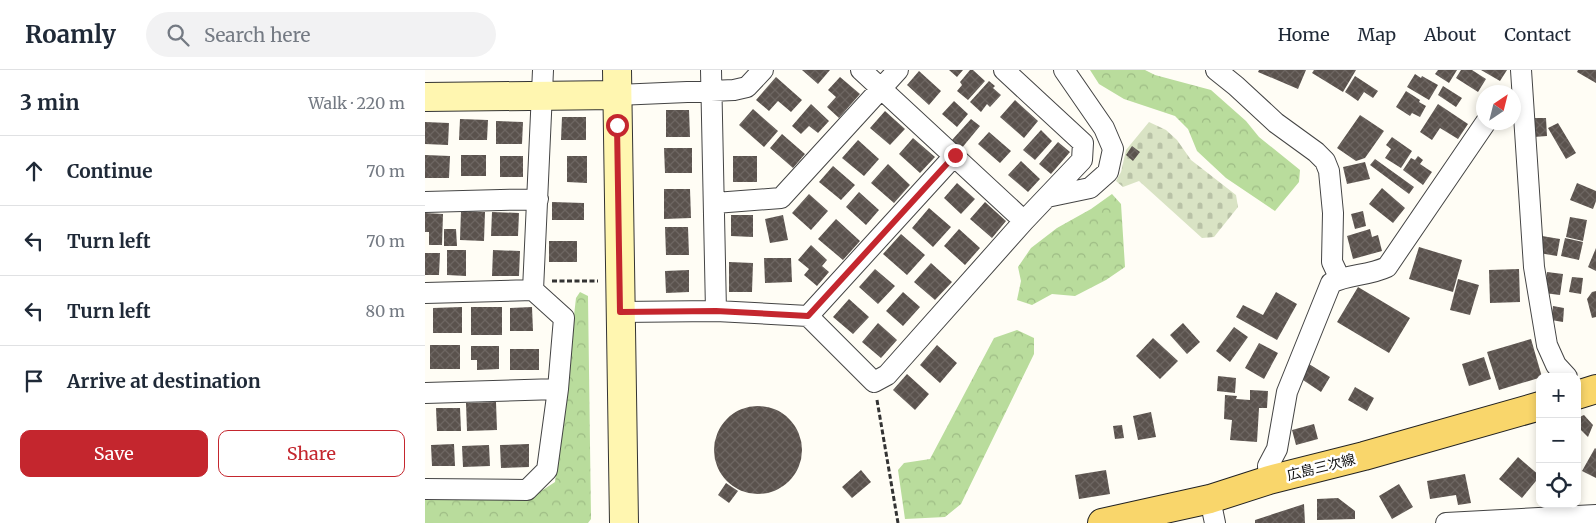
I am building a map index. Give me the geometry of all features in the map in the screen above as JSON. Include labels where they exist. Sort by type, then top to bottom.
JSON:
[{"type":"main road","points":[[1581,394],[1596,389]]},
{"type":"main road","name":"広島三次線","points":[[1102,523],[1213,511],[1269,480],[1364,456],[1536,407]]},
{"type":"street","points":[[711,70],[716,311]]},
{"type":"street","points":[[425,97],[543,82],[617,82],[711,92],[747,87],[763,70]]},
{"type":"street","points":[[861,70],[955,155],[1024,221]]},
{"type":"street","points":[[715,203],[781,198],[898,70]]},
{"type":"street","points":[[620,312],[716,311],[808,316],[874,382],[887,375],[1024,221],[1082,160],[1083,143],[1004,70]]},
{"type":"street","points":[[1047,197],[1090,188],[1108,172],[1113,149],[1104,128],[1064,70]]},
{"type":"street","points":[[1216,70],[1276,123],[1316,152],[1325,161],[1329,171],[1333,213],[1332,262],[1339,279]]},
{"type":"street","points":[[1512,85],[1521,71]]},
{"type":"street","points":[[1521,71],[1534,268],[1547,345],[1556,365],[1563,373]]},
{"type":"street","points":[[425,489],[527,490],[547,470],[564,318],[533,286],[543,82]]},
{"type":"street","points":[[617,82],[624,523]]},
{"type":"street","points":[[1269,480],[1268,466],[1277,449],[1287,392],[1331,283],[1339,279],[1373,273],[1387,268],[1481,130]]},
{"type":"street","points":[[808,316],[955,155]]},
{"type":"street","points":[[425,202],[538,199]]},
{"type":"street","points":[[425,293],[533,286]]},
{"type":"street","points":[[425,393],[557,389]]},
{"type":"street","points":[[1446,523],[1502,522],[1596,515]]},
{"type":"path","points":[[533,286],[601,281]]},
{"type":"path","points":[[875,392],[898,523]]},
{"type":"green space","points":[[1090,70],[1145,70],[1155,75],[1211,90],[1246,121],[1259,137],[1300,170],[1299,182],[1275,211],[1226,178],[1197,151],[1188,129],[1175,116],[1124,99],[1099,84]]},
{"type":"green space","points":[[1149,122],[1166,130],[1177,140],[1191,160],[1236,195],[1238,207],[1214,237],[1202,238],[1139,181],[1123,187],[1116,181],[1121,172],[1126,150]]},
{"type":"green space","points":[[1112,194],[1121,204],[1125,267],[1106,280],[1075,296],[1052,294],[1032,305],[1017,300],[1021,281],[1018,267],[1031,248],[1057,228],[1091,209]]},
{"type":"green space","points":[[580,292],[588,296],[591,519],[588,523],[425,523],[425,500],[529,499],[555,482],[576,298]]},
{"type":"green space","points":[[1017,330],[1034,338],[1034,354],[961,504],[945,517],[905,519],[898,470],[904,463],[930,459],[994,338]]},
{"type":"building","points":[[802,70],[830,70],[818,84]]},
{"type":"building","points":[[949,70],[963,70],[957,77]]},
{"type":"building","points":[[970,70],[973,70],[985,81],[968,100],[957,91],[962,85],[960,82]]},
{"type":"building","points":[[1259,70],[1306,70],[1298,89],[1258,72]]},
{"type":"building","points":[[1314,70],[1356,70],[1343,92],[1312,73]]},
{"type":"building","points":[[1438,70],[1457,70],[1449,83],[1435,74]]},
{"type":"building","points":[[1461,70],[1472,70],[1486,79],[1482,85],[1476,85],[1476,91],[1456,78]]},
{"type":"building","points":[[1481,70],[1507,70],[1500,81]]},
{"type":"building","points":[[1578,70],[1596,70],[1596,83],[1577,72]]},
{"type":"building","points":[[919,71],[941,91],[929,105],[907,85]]},
{"type":"building","points":[[1415,74],[1438,85],[1429,100],[1407,87]]},
{"type":"building","points":[[1355,76],[1378,91],[1373,98],[1364,92],[1358,101],[1345,92]]},
{"type":"building","points":[[776,77],[802,100],[791,112],[778,101],[769,111],[756,100]]},
{"type":"building","points":[[840,77],[860,94],[839,118],[827,107],[836,97],[828,90]]},
{"type":"building","points":[[989,81],[995,86],[993,88],[1001,95],[990,107],[987,104],[981,112],[970,102]]},
{"type":"building","points":[[1443,86],[1462,98],[1456,107],[1438,95]]},
{"type":"building","points":[[1406,91],[1426,106],[1420,117],[1412,113],[1410,116],[1396,107]]},
{"type":"building","points":[[1015,100],[1038,121],[1024,138],[1000,117]]},
{"type":"building","points":[[954,101],[968,114],[957,127],[942,114]]},
{"type":"building","points":[[811,104],[829,121],[818,133],[809,126],[801,134],[792,126]]},
{"type":"building","points":[[1438,104],[1468,124],[1458,139],[1440,128],[1432,140],[1420,132]]},
{"type":"building","points":[[753,109],[778,131],[764,147],[739,125]]},
{"type":"building","points":[[666,110],[689,110],[690,137],[666,137]]},
{"type":"building","points":[[885,111],[905,129],[890,145],[870,128]]},
{"type":"building","points":[[1360,115],[1384,131],[1365,158],[1356,161],[1337,148]]},
{"type":"building","points":[[562,117],[586,117],[586,140],[561,140]]},
{"type":"building","points":[[1533,118],[1546,118],[1547,136],[1534,137]]},
{"type":"building","points":[[460,119],[488,120],[487,140],[459,140]]},
{"type":"building","points":[[971,119],[980,126],[961,149],[952,140]]},
{"type":"building","points":[[496,121],[523,122],[522,144],[496,144]]},
{"type":"building","points":[[425,122],[449,123],[448,145],[425,144]]},
{"type":"building","points":[[1558,123],[1576,153],[1566,159],[1548,128]]},
{"type":"building","points":[[1041,130],[1052,141],[1035,160],[1023,150]]},
{"type":"building","points":[[989,132],[1011,151],[1000,163],[978,144]]},
{"type":"building","points":[[782,134],[805,154],[793,168],[770,148]]},
{"type":"building","points":[[1392,137],[1412,151],[1401,168],[1385,158],[1391,149],[1386,145]]},
{"type":"building","points":[[913,138],[935,157],[920,173],[899,154]]},
{"type":"building","points":[[858,140],[879,159],[864,176],[842,158]]},
{"type":"building","points":[[1058,142],[1070,152],[1051,174],[1039,164]]},
{"type":"building","points":[[1132,146],[1140,152],[1133,161],[1126,155]]},
{"type":"building","points":[[664,148],[692,148],[692,173],[665,173]]},
{"type":"building","points":[[425,155],[450,156],[449,178],[425,178]]},
{"type":"building","points":[[461,155],[486,155],[486,176],[461,176]]},
{"type":"building","points":[[500,156],[523,156],[523,177],[500,177]]},
{"type":"building","points":[[567,156],[587,156],[587,183],[567,182]]},
{"type":"building","points":[[733,156],[757,156],[757,182],[733,182]]},
{"type":"building","points":[[1418,156],[1423,160],[1420,164],[1432,172],[1423,185],[1403,170],[1411,158],[1415,160]]},
{"type":"building","points":[[1375,159],[1414,187],[1409,194],[1370,165]]},
{"type":"building","points":[[1021,161],[1040,179],[1028,192],[1008,175]]},
{"type":"building","points":[[1365,162],[1370,179],[1347,184],[1343,167]]},
{"type":"building","points":[[888,164],[910,185],[894,203],[871,183]]},
{"type":"building","points":[[833,166],[855,185],[841,200],[819,182]]},
{"type":"building","points":[[957,183],[975,199],[961,214],[944,198]]},
{"type":"building","points":[[1577,183],[1596,191],[1596,201],[1593,209],[1570,200]]},
{"type":"building","points":[[1382,188],[1405,208],[1393,223],[1369,204]]},
{"type":"building","points":[[664,189],[690,189],[691,218],[664,219]]},
{"type":"building","points":[[859,192],[879,210],[866,225],[846,207]]},
{"type":"building","points":[[809,194],[828,211],[811,230],[792,213]]},
{"type":"building","points":[[552,202],[584,203],[584,220],[552,220]]},
{"type":"building","points":[[985,202],[1006,221],[992,238],[970,219]]},
{"type":"building","points":[[929,208],[951,227],[933,247],[912,228]]},
{"type":"building","points":[[461,211],[485,212],[484,241],[460,240]]},
{"type":"building","points":[[1363,211],[1366,226],[1355,229],[1351,214]]},
{"type":"building","points":[[492,212],[519,213],[518,236],[491,236]]},
{"type":"building","points":[[425,213],[443,214],[442,245],[429,245],[429,232],[425,232]]},
{"type":"building","points":[[731,215],[753,215],[753,237],[731,236]]},
{"type":"building","points":[[783,215],[788,240],[770,243],[765,219]]},
{"type":"building","points":[[1570,217],[1587,220],[1583,241],[1566,237]]},
{"type":"building","points":[[836,219],[860,241],[843,260],[818,239]]},
{"type":"building","points":[[665,227],[688,227],[689,255],[666,255]]},
{"type":"building","points":[[444,229],[456,229],[457,246],[444,246]]},
{"type":"building","points":[[959,229],[980,248],[965,265],[944,246]]},
{"type":"building","points":[[1370,229],[1372,237],[1378,235],[1382,251],[1353,259],[1347,236]]},
{"type":"building","points":[[901,234],[925,255],[907,275],[883,254]]},
{"type":"building","points":[[1542,236],[1560,239],[1557,256],[1539,253]]},
{"type":"building","points":[[1565,238],[1583,242],[1579,260],[1561,256]]},
{"type":"building","points":[[549,241],[577,241],[577,262],[549,262]]},
{"type":"building","points":[[811,245],[827,260],[822,266],[829,272],[817,286],[804,275],[809,269],[798,260]]},
{"type":"building","points":[[1419,247],[1462,260],[1453,292],[1409,279]]},
{"type":"building","points":[[1596,248],[1596,271],[1588,267]]},
{"type":"building","points":[[447,250],[466,250],[466,276],[447,275]]},
{"type":"building","points":[[493,250],[520,251],[519,276],[492,276]]},
{"type":"building","points":[[425,253],[440,253],[439,275],[425,275]]},
{"type":"building","points":[[764,258],[791,258],[792,282],[765,283]]},
{"type":"building","points":[[729,262],[753,263],[752,292],[729,292]]},
{"type":"building","points":[[931,263],[952,282],[935,300],[914,282]]},
{"type":"building","points":[[875,269],[895,286],[878,304],[859,287]]},
{"type":"building","points":[[1519,269],[1520,302],[1490,303],[1489,270]]},
{"type":"building","points":[[689,270],[689,292],[666,293],[665,271]]},
{"type":"building","points":[[1547,272],[1563,274],[1560,295],[1544,293]]},
{"type":"building","points":[[1572,277],[1583,278],[1581,294],[1569,292]]},
{"type":"building","points":[[1458,279],[1479,285],[1470,315],[1450,310]]},
{"type":"building","points":[[1358,287],[1410,318],[1389,353],[1337,322]]},
{"type":"building","points":[[1596,291],[1596,317],[1592,318],[1587,299],[1592,292]]},
{"type":"building","points":[[903,292],[920,307],[903,326],[886,311]]},
{"type":"building","points":[[1276,292],[1297,304],[1277,340],[1236,317],[1243,305],[1263,315]]},
{"type":"building","points":[[849,299],[869,317],[853,334],[833,317]]},
{"type":"building","points":[[1553,306],[1564,308],[1563,322],[1551,320]]},
{"type":"building","points":[[462,307],[462,333],[433,333],[433,308]]},
{"type":"building","points":[[471,307],[502,307],[502,335],[471,335]]},
{"type":"building","points":[[532,307],[533,331],[510,331],[510,308]]},
{"type":"building","points":[[878,323],[897,340],[881,358],[862,342]]},
{"type":"building","points":[[1183,323],[1200,342],[1187,354],[1170,335]]},
{"type":"building","points":[[1234,327],[1248,337],[1230,362],[1216,351]]},
{"type":"building","points":[[1153,338],[1178,361],[1160,379],[1136,356]]},
{"type":"building","points":[[1531,339],[1541,373],[1536,373],[1536,379],[1499,390],[1487,352]]},
{"type":"building","points":[[1259,343],[1278,353],[1264,379],[1245,368]]},
{"type":"building","points":[[430,345],[460,345],[460,369],[430,369]]},
{"type":"building","points":[[937,345],[957,363],[940,383],[920,365]]},
{"type":"building","points":[[471,346],[499,346],[499,369],[477,370],[477,360],[471,360]]},
{"type":"building","points":[[510,349],[539,349],[539,370],[510,370]]},
{"type":"building","points":[[1484,357],[1491,379],[1469,386],[1462,364]]},
{"type":"building","points":[[1309,364],[1330,377],[1321,392],[1300,378]]},
{"type":"building","points":[[907,374],[929,394],[915,410],[893,390]]},
{"type":"building","points":[[1218,376],[1236,378],[1235,393],[1217,391]]},
{"type":"building","points":[[1355,387],[1374,398],[1367,411],[1348,400]]},
{"type":"building","points":[[1250,390],[1268,391],[1267,408],[1259,408],[1257,442],[1230,440],[1232,420],[1224,419],[1225,395],[1237,396],[1236,399],[1250,400]]},
{"type":"building","points":[[496,402],[497,430],[467,431],[466,403]]},
{"type":"building","points":[[758,406],[775,410],[789,419],[798,433],[802,450],[798,467],[789,481],[775,490],[758,494],[741,490],[727,481],[718,467],[714,450],[718,433],[727,419],[741,410]]},
{"type":"building","points":[[436,408],[460,408],[461,431],[437,431]]},
{"type":"building","points":[[1151,412],[1156,437],[1138,440],[1133,416]]},
{"type":"building","points":[[1584,415],[1593,425],[1588,437],[1581,430],[1581,416]]},
{"type":"building","points":[[1314,424],[1318,439],[1296,445],[1292,430]]},
{"type":"building","points":[[1122,425],[1124,438],[1115,439],[1113,426]]},
{"type":"building","points":[[454,444],[455,466],[432,466],[431,445]]},
{"type":"building","points":[[529,444],[529,467],[501,468],[500,445]]},
{"type":"building","points":[[489,445],[490,466],[463,467],[462,446]]},
{"type":"building","points":[[1596,449],[1596,478],[1582,471]]},
{"type":"building","points":[[1518,457],[1536,473],[1536,481],[1522,498],[1499,479]]},
{"type":"building","points":[[861,470],[871,482],[852,498],[842,487]]},
{"type":"building","points":[[1106,470],[1110,494],[1079,499],[1075,475]]},
{"type":"building","points":[[1465,474],[1471,503],[1458,505],[1456,495],[1430,499],[1427,481]]},
{"type":"building","points":[[726,483],[738,491],[729,503],[718,495]]},
{"type":"building","points":[[1399,484],[1413,507],[1392,519],[1379,496]]},
{"type":"building","points":[[1338,498],[1355,511],[1355,519],[1317,520],[1317,499]]},
{"type":"building","points":[[1304,504],[1305,523],[1255,523],[1255,520]]},
{"type":"route","points":[[617,125],[620,312],[716,311],[808,316],[955,155]]}]
